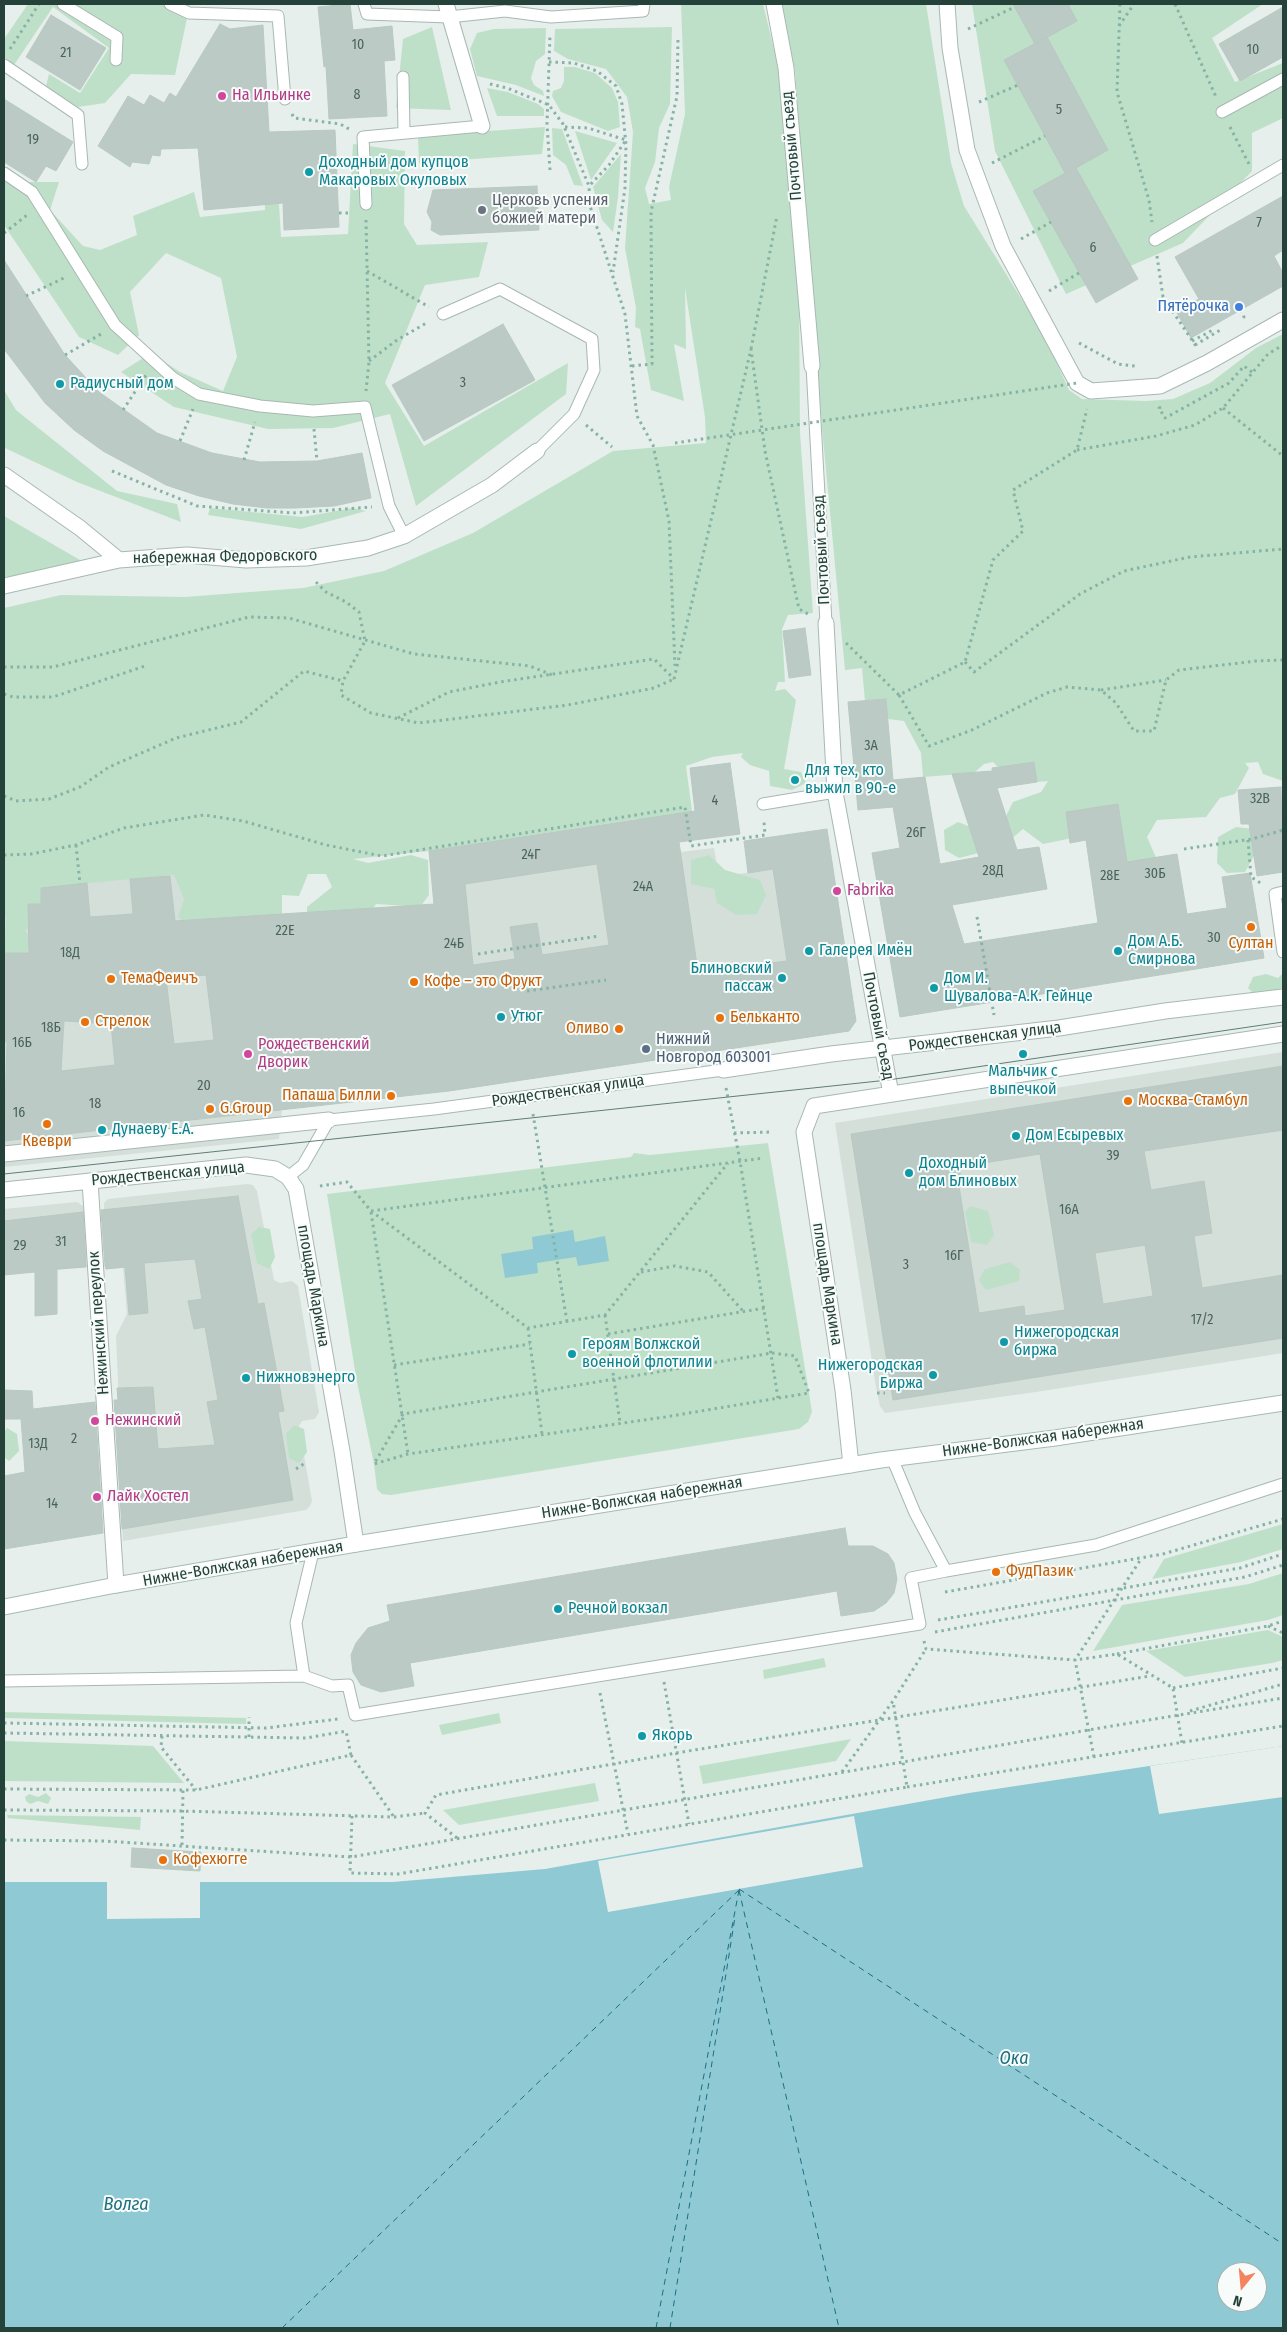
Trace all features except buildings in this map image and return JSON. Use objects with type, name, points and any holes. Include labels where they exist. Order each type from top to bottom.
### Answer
[{"type":"street","name":"Почтовый съезд","points":[[774,4],[786,68],[812,366]]},
{"type":"street","points":[[947,4],[950,48],[968,150],[1003,246],[1076,383],[1091,391],[1160,386],[1208,363],[1283,320]]},
{"type":"street","points":[[448,10],[482,126]]},
{"type":"street","name":"набережная Федоровского","points":[[4,475],[80,528],[119,560],[187,555],[246,560],[306,558],[368,548],[404,536],[492,485],[538,452]]},
{"type":"street","points":[[4,586],[119,560]]},
{"type":"street","name":"Почтовый съезд","points":[[826,623],[835,792],[891,1094]]},
{"type":"street","name":"Рождественская улица","points":[[723,1070],[1059,1028],[1166,1011],[1283,997]]},
{"type":"street","points":[[891,1094],[1283,1034]]},
{"type":"street","name":"площадь Маркина","points":[[851,1465],[843,1390],[804,1132],[814,1106],[891,1094]]},
{"type":"street","name":"Рождественская улица","points":[[4,1154],[329,1120]]},
{"type":"street","name":"Рождественская улица","points":[[4,1190],[246,1165],[275,1169],[288,1177]]},
{"type":"street","name":"площадь Маркина","points":[[288,1177],[296,1189],[342,1451],[356,1544]]},
{"type":"street","name":"Нежинский переулок","points":[[90,1181],[116,1585]]},
{"type":"street","name":"Нижне-Волжская набережная","points":[[4,1607],[116,1585],[356,1544],[892,1458],[1055,1438],[1283,1403]]},
{"type":"lane","points":[[63,4],[117,37],[116,60]]},
{"type":"lane","points":[[170,4],[189,13],[278,16],[285,99]]},
{"type":"lane","points":[[364,4],[368,14],[505,7],[551,17],[643,11],[644,4]]},
{"type":"lane","points":[[4,65],[78,115],[82,164]]},
{"type":"lane","points":[[403,78],[404,133]]},
{"type":"lane","points":[[1222,112],[1283,79]]},
{"type":"lane","points":[[366,204],[363,137],[482,126]]},
{"type":"lane","points":[[1155,240],[1283,165]]},
{"type":"lane","points":[[4,173],[32,192],[116,324],[173,378],[199,394],[260,406],[313,411],[365,407],[389,506],[404,536]]},
{"type":"lane","points":[[443,314],[500,289],[592,339],[594,370],[574,414],[538,452]]},
{"type":"lane","name":"Почтовый съезд","points":[[812,366],[826,623]]},
{"type":"lane","points":[[763,804],[835,792]]},
{"type":"lane","points":[[1283,892],[1274,894],[1283,952]]},
{"type":"lane","name":"Рождественская улица","points":[[329,1120],[723,1070]]},
{"type":"lane","points":[[288,1177],[303,1165],[329,1120]]},
{"type":"lane","points":[[892,1458],[915,1513],[946,1571]]},
{"type":"lane","points":[[4,1682],[304,1676],[332,1686],[348,1685],[356,1715],[920,1624],[911,1578],[1096,1545],[1283,1484]]},
{"type":"lane","points":[[304,1676],[296,1623],[313,1552]]},
{"type":"path","points":[[9,50],[39,4]]},
{"type":"path","points":[[1120,4],[1117,92],[1149,200],[1162,298],[1208,363]]},
{"type":"path","points":[[1119,27],[1134,4]]},
{"type":"path","points":[[1175,4],[1222,112],[1258,180]]},
{"type":"path","points":[[967,30],[1015,7]]},
{"type":"path","points":[[550,170],[547,124],[551,17]]},
{"type":"path","points":[[632,366],[652,364],[651,212],[677,96],[678,38]]},
{"type":"path","points":[[549,62],[574,63],[597,71],[616,86],[622,104],[626,140],[625,188],[612,275]]},
{"type":"path","points":[[468,79],[507,88],[549,105],[564,126],[589,186],[590,206],[625,314],[637,416],[653,445],[670,521],[676,660],[674,679]]},
{"type":"path","points":[[978,103],[1018,85]]},
{"type":"path","points":[[285,99],[294,118],[340,124],[363,137]]},
{"type":"path","points":[[564,126],[588,128],[626,140]]},
{"type":"path","points":[[984,167],[1045,136]]},
{"type":"path","points":[[589,186],[609,165],[626,140]]},
{"type":"path","points":[[365,407],[369,362],[366,204]]},
{"type":"path","points":[[4,233],[41,205]]},
{"type":"path","points":[[577,205],[590,206]]},
{"type":"path","points":[[674,679],[751,349],[778,210]]},
{"type":"path","points":[[1014,243],[1051,222]]},
{"type":"path","points":[[26,296],[81,269]]},
{"type":"path","points":[[367,271],[443,314]]},
{"type":"path","points":[[1044,294],[1079,273]]},
{"type":"path","points":[[1236,322],[1244,317],[1240,310]]},
{"type":"path","points":[[369,362],[397,340],[443,314]]},
{"type":"path","points":[[65,356],[116,324]]},
{"type":"path","points":[[1193,343],[1228,326]]},
{"type":"path","points":[[1193,343],[1213,330]]},
{"type":"path","points":[[1076,342],[1118,364],[1137,367]]},
{"type":"path","points":[[898,695],[966,662],[993,560],[1024,531],[1013,490],[1077,450],[1156,436],[1195,425],[1223,408],[1268,354],[1283,345]]},
{"type":"path","points":[[751,349],[766,451],[799,609],[826,623],[898,695],[929,746],[972,730],[1047,693],[1067,687],[1101,690],[1166,680],[1180,670],[1256,660],[1283,660]]},
{"type":"path","points":[[123,410],[155,362]]},
{"type":"path","points":[[1167,404],[1159,408],[1164,418],[1229,384],[1244,366],[1252,372]]},
{"type":"path","points":[[675,444],[1076,383]]},
{"type":"path","points":[[180,442],[199,394]]},
{"type":"path","points":[[244,460],[260,406]]},
{"type":"path","points":[[1077,450],[1088,406]]},
{"type":"path","points":[[1223,408],[1283,456]]},
{"type":"path","points":[[313,411],[317,460]]},
{"type":"path","points":[[574,414],[612,447]]},
{"type":"path","points":[[112,471],[197,506],[293,513],[389,506]]},
{"type":"path","points":[[966,662],[974,672],[1080,594],[1124,571],[1190,557],[1283,549]]},
{"type":"path","points":[[316,582],[326,592],[346,602],[359,612],[365,641],[343,681],[341,695],[371,713],[419,723],[568,705],[654,688],[674,679]]},
{"type":"path","points":[[4,667],[53,666],[249,617],[288,618],[414,654],[530,666],[552,676]]},
{"type":"path","points":[[397,718],[449,692],[500,682],[552,676],[654,659],[674,679]]},
{"type":"path","points":[[4,694],[13,697],[53,697],[145,666]]},
{"type":"path","points":[[4,796],[16,801],[49,799],[80,787],[109,767],[176,738],[241,722],[304,670],[343,681]]},
{"type":"path","points":[[1101,690],[1116,703],[1134,731],[1154,731],[1166,680]]},
{"type":"path","points":[[4,855],[31,854],[76,845],[124,828],[204,815],[243,821],[326,845],[382,856],[686,807],[691,846],[765,835],[763,804]]},
{"type":"path","points":[[1184,849],[1248,840],[1283,830]]},
{"type":"path","points":[[1248,840],[1251,877],[1254,878]]},
{"type":"path","points":[[76,845],[80,884]]},
{"type":"path","points":[[978,918],[994,1014]]},
{"type":"path","points":[[478,954],[599,936]]},
{"type":"path","points":[[526,991],[606,980]]},
{"type":"path","points":[[723,1070],[740,1161],[778,1398]]},
{"type":"path","points":[[530,1096],[550,1228],[567,1322]]},
{"type":"path","points":[[734,1133],[773,1132]]},
{"type":"path","points":[[370,1211],[764,1158]]},
{"type":"path","points":[[320,1186],[347,1182],[370,1211],[528,1328],[605,1315],[728,1163]]},
{"type":"path","points":[[370,1211],[408,1454]]},
{"type":"path","points":[[640,1272],[674,1266],[708,1272],[743,1312]]},
{"type":"path","points":[[608,1334],[764,1308]]},
{"type":"path","points":[[605,1315],[620,1423]]},
{"type":"path","points":[[528,1328],[538,1391],[542,1434]]},
{"type":"path","points":[[394,1365],[530,1344]]},
{"type":"path","points":[[772,1353],[795,1356],[809,1393],[408,1454],[374,1464],[403,1414],[772,1353]]},
{"type":"path","points":[[877,1393],[885,1394]]},
{"type":"path","points":[[296,1469],[305,1463]]},
{"type":"path","points":[[842,1772],[893,1701],[926,1649],[920,1624],[1244,1567],[1283,1554]]},
{"type":"path","points":[[1094,1757],[1075,1660],[1142,1558]]},
{"type":"path","points":[[926,1649],[1075,1660],[1268,1626],[1283,1621]]},
{"type":"path","points":[[1268,1626],[1283,1633]]},
{"type":"path","points":[[1117,1654],[1150,1676],[1173,1688],[1283,1668]]},
{"type":"path","points":[[425,1813],[436,1795],[676,1753],[1150,1676]]},
{"type":"path","points":[[663,1677],[689,1824]]},
{"type":"path","points":[[1177,1714],[1283,1684]]},
{"type":"path","points":[[599,1688],[628,1834]]},
{"type":"path","points":[[1173,1688],[1182,1743]]},
{"type":"path","points":[[4,1840],[104,1841],[351,1857],[1177,1714],[1283,1698]]},
{"type":"path","points":[[893,1701],[907,1787]]},
{"type":"path","points":[[4,1723],[249,1728],[312,1724],[356,1715]]},
{"type":"path","points":[[249,1737],[250,1716]]},
{"type":"path","points":[[343,1718],[351,1755],[394,1817]]},
{"type":"path","points":[[352,1816],[350,1873],[398,1874],[907,1787],[1283,1726]]},
{"type":"path","points":[[162,1736],[161,1747],[196,1790]]},
{"type":"path","points":[[4,1788],[196,1790],[351,1755]]},
{"type":"path","points":[[182,1845],[181,1811],[183,1790]]},
{"type":"path","points":[[4,1810],[181,1811],[394,1817],[425,1813],[456,1838]]},
{"type":"shaded area","points":[[675,814],[680,852],[714,848],[719,877],[832,860],[856,1021],[849,1031],[449,1091],[429,851]]},
{"type":"shaded area","points":[[230,870],[282,1109],[279,1139],[4,1167],[4,889]]},
{"type":"shaded area","points":[[1283,1052],[1283,1353],[1036,1392],[885,1413],[880,1406],[876,1387],[835,1123]]},
{"type":"shaded area","points":[[247,1184],[253,1185],[257,1191],[274,1280],[280,1283],[292,1281],[298,1286],[319,1412],[315,1419],[302,1421],[299,1426],[312,1501],[306,1510],[123,1541],[117,1451],[121,1451],[116,1336],[127,1314],[123,1268],[106,1269],[104,1203],[108,1199]]},
{"type":"shaded area","points":[[77,1202],[83,1206],[84,1212],[87,1267],[57,1270],[57,1314],[35,1316],[35,1272],[4,1275],[4,1209]]},
{"type":"green space","points":[[28,4],[190,4],[175,75],[131,74],[105,103],[78,107],[46,86],[49,74],[80,93],[109,48],[53,7],[14,65],[4,57],[4,39]]},
{"type":"green space","points":[[681,4],[763,4],[781,78],[799,283],[800,433],[813,613],[788,615],[782,629],[785,682],[778,682],[775,691],[785,689],[796,700],[784,769],[801,772],[806,783],[792,790],[770,786],[769,771],[750,765],[741,757],[743,753],[712,757],[686,766],[695,833],[637,819],[429,851],[353,859],[368,863],[411,855],[428,860],[429,895],[420,907],[376,904],[353,938],[307,936],[307,907],[332,887],[326,874],[308,874],[299,896],[282,895],[282,914],[191,928],[178,917],[184,899],[174,875],[80,884],[40,923],[25,930],[33,944],[22,958],[4,960],[6,918],[4,917],[4,608],[61,595],[185,597],[303,588],[384,571],[473,533],[613,451],[706,443],[705,417],[685,288],[686,349],[674,344],[684,401],[651,390],[640,329],[635,327],[636,308],[625,248],[633,132],[627,97],[606,69],[568,59],[554,51],[555,29],[672,27],[670,104],[659,128],[655,162],[645,188],[649,204],[671,200],[669,187],[685,114]]},
{"type":"green space","points":[[780,4],[926,4],[951,163],[964,206],[1045,337],[1069,390],[1082,399],[1146,401],[1173,399],[1210,383],[1256,348],[1283,334],[1283,781],[1263,774],[1258,762],[1245,763],[1249,768],[1235,794],[1220,798],[1206,817],[1157,820],[1147,837],[1158,862],[1142,879],[1115,853],[1082,836],[1043,844],[1023,829],[1002,847],[959,858],[945,850],[944,830],[958,822],[978,830],[1003,822],[1013,802],[1041,792],[1048,781],[1037,782],[1034,762],[998,767],[993,762],[984,764],[974,773],[923,777],[921,753],[904,721],[888,719],[886,699],[865,701],[862,668],[845,670],[822,428],[795,70]]},
{"type":"green space","points":[[972,4],[1263,4],[1212,38],[1235,82],[1283,63],[1283,118],[1252,133],[1252,171],[1183,243],[1066,294],[995,151]]},
{"type":"green space","points":[[432,27],[451,110],[396,108],[403,39]]},
{"type":"green space","points":[[546,28],[545,54],[536,61],[531,78],[534,85],[543,91],[544,96],[516,85],[477,76],[470,49],[477,33],[494,29]]},
{"type":"green space","points":[[564,67],[575,67],[595,73],[612,88],[618,102],[620,127],[608,131],[561,112],[552,96],[553,91],[561,88],[564,81]]},
{"type":"green space","points":[[487,88],[508,92],[538,104],[544,109],[544,116],[497,116]]},
{"type":"green space","points":[[545,127],[542,154],[419,163],[418,136]]},
{"type":"green space","points":[[552,128],[562,129],[583,186],[574,185],[566,165],[553,155]]},
{"type":"green space","points":[[575,131],[617,143],[591,180]]},
{"type":"green space","points":[[353,144],[405,151],[404,224],[417,245],[488,242],[479,277],[425,285],[385,383],[424,446],[568,363],[566,394],[416,506],[390,414],[333,428],[268,429],[174,407],[121,372],[151,353],[180,372],[223,391],[237,357],[221,278],[166,253],[130,292],[139,335],[118,355],[79,337],[4,225],[4,182],[59,182],[50,210],[83,246],[100,250],[137,235],[133,216],[194,192],[200,217],[265,210],[264,170],[277,171],[281,237],[348,234]]},
{"type":"green space","points":[[621,154],[613,232],[602,220],[593,187]]},
{"type":"green space","points":[[4,390],[16,410],[117,491],[177,504],[181,522],[77,482],[5,448]]},
{"type":"green space","points":[[210,508],[303,517],[353,508],[366,511],[301,529],[208,515]]},
{"type":"green space","points":[[4,516],[80,560],[79,568],[4,577]]},
{"type":"green space","points":[[1236,827],[1254,829],[1260,845],[1245,872],[1227,873],[1217,863],[1218,837]]},
{"type":"green space","points":[[709,855],[725,870],[760,880],[766,895],[757,914],[736,915],[717,903],[714,889],[691,884],[691,860]]},
{"type":"green space","points":[[1283,973],[1283,990],[1280,988],[1275,996],[1259,999],[1248,988],[1253,977],[1266,974],[1278,978]]},
{"type":"green space","points":[[768,1143],[812,1412],[808,1422],[799,1429],[391,1495],[382,1494],[377,1489],[374,1464],[356,1377],[327,1194],[631,1157],[634,1153],[650,1155]]},
{"type":"green space","points":[[971,1206],[988,1211],[994,1235],[987,1245],[971,1242],[965,1212]]},
{"type":"green space","points":[[259,1227],[270,1229],[275,1257],[269,1269],[257,1263],[251,1234]]},
{"type":"green space","points":[[1010,1262],[1020,1270],[1019,1281],[986,1290],[979,1280],[985,1269]]},
{"type":"green space","points":[[294,1425],[304,1429],[307,1452],[299,1463],[289,1458],[286,1434]]},
{"type":"green space","points":[[7,1428],[17,1434],[19,1451],[9,1461],[4,1457],[4,1432]]},
{"type":"green space","points":[[1283,1524],[1283,1549],[1241,1562],[1152,1579],[1164,1559]]},
{"type":"green space","points":[[1283,1573],[1283,1615],[1268,1620],[1093,1651],[1122,1605],[1249,1584]]},
{"type":"green space","points":[[1268,1630],[1283,1637],[1283,1660],[1185,1677],[1146,1651]]},
{"type":"green space","points":[[824,1658],[826,1667],[764,1679],[763,1670]]},
{"type":"green space","points":[[4,1712],[246,1718],[246,1724],[4,1718]]},
{"type":"green space","points":[[499,1713],[501,1723],[442,1735],[439,1725]]},
{"type":"green space","points":[[851,1739],[836,1761],[703,1784],[699,1766]]},
{"type":"green space","points":[[4,1741],[153,1746],[184,1783],[4,1781]]},
{"type":"green space","points":[[595,1783],[599,1801],[459,1825],[443,1810]]},
{"type":"green space","points":[[46,1793],[51,1798],[48,1804],[38,1801],[30,1804],[26,1801],[25,1797],[29,1794],[38,1797]]},
{"type":"green space","points":[[7,1815],[141,1817],[140,1830],[8,1818]]},
{"type":"water","points":[[573,1230],[575,1242],[605,1236],[609,1261],[578,1266],[576,1257],[537,1263],[538,1273],[505,1278],[501,1254],[533,1249],[532,1237]]},
{"type":"water","name":"Ока","points":[[1283,1746],[1283,2328],[4,2328],[4,1882],[393,1882],[545,1869],[969,1793]]},
{"type":"pier","points":[[1283,1746],[1283,1797],[1159,1814],[1150,1766]]},
{"type":"pier","points":[[854,1816],[863,1867],[608,1912],[598,1861]]},
{"type":"pier","points":[[200,1881],[200,1918],[107,1919],[107,1882]]},
{"type":"ferry route","points":[[739,1889],[1283,2244]]},
{"type":"ferry route","points":[[739,1890],[839,2328]]},
{"type":"ferry route","points":[[282,2328],[739,1890]]},
{"type":"ferry route","points":[[656,2328],[739,1890]]},
{"type":"ferry route","points":[[670,2328],[735,1917]]},
{"type":"tram line","points":[[4,1174],[888,1080],[1283,1022]]},
{"type":"place","name":"На Ильинке","points":[[222,96]]},
{"type":"place","name":"Доходный дом купцов Макаровых Окуловых","points":[[309,172]]},
{"type":"place","name":"Церковь успения божией матери","points":[[482,210]]},
{"type":"place","name":"Пятёрочка","points":[[1239,307]]},
{"type":"place","name":"Радиусный дом","points":[[60,384]]},
{"type":"place","name":"Для тех, кто выжил в 90-е","points":[[795,780]]},
{"type":"place","name":"Fabrika","points":[[837,891]]},
{"type":"place","name":"Султан","points":[[1251,927]]},
{"type":"place","name":"Галерея Имён","points":[[809,951]]},
{"type":"place","name":"Дом А.Б. Смирнова","points":[[1118,951]]},
{"type":"place","name":"Блиновский пассаж","points":[[782,978]]},
{"type":"place","name":"ТемаФеичъ","points":[[111,979]]},
{"type":"place","name":"Кофе – это Фрукт","points":[[414,982]]},
{"type":"place","name":"Дом И. Шувалова-А.К. Гейнце","points":[[934,988]]},
{"type":"place","name":"Утюг","points":[[501,1017]]},
{"type":"place","name":"Бельканто","points":[[720,1018]]},
{"type":"place","name":"Стрелок","points":[[85,1022]]},
{"type":"place","name":"Оливо","points":[[619,1029]]},
{"type":"place","name":"Нижний Новгород 603001","points":[[646,1049]]},
{"type":"place","name":"Рождественский Дворик","points":[[248,1054]]},
{"type":"place","name":"Мальчик с выпечкой","points":[[1023,1054]]},
{"type":"place","name":"Папаша Билли","points":[[391,1096]]},
{"type":"place","name":"Москва-Стамбул","points":[[1128,1101]]},
{"type":"place","name":"G.Group","points":[[210,1109]]},
{"type":"place","name":"Квеври","points":[[47,1124]]},
{"type":"place","name":"Дунаеву Е.А.","points":[[102,1130]]},
{"type":"place","name":"Дом Есыревых","points":[[1016,1136]]},
{"type":"place","name":"Доходный дом Блиновых","points":[[909,1173]]},
{"type":"place","name":"Нижегородская биржа","points":[[1004,1342]]},
{"type":"place","name":"Героям Волжской военной флотилии","points":[[572,1354]]},
{"type":"place","name":"Нижегородская Биржа","points":[[933,1375]]},
{"type":"place","name":"Нижновэнерго","points":[[246,1378]]},
{"type":"place","name":"Нежинский","points":[[95,1421]]},
{"type":"place","name":"Лайк Хостел","points":[[97,1497]]},
{"type":"place","name":"ФудПазик","points":[[996,1572]]},
{"type":"place","name":"Речной вокзал","points":[[558,1609]]},
{"type":"place","name":"Якорь","points":[[642,1736]]},
{"type":"place","name":"Кофехюгге","points":[[163,1860]]},
{"type":"water label","name":"Волга","points":[[126,2205]]}]
